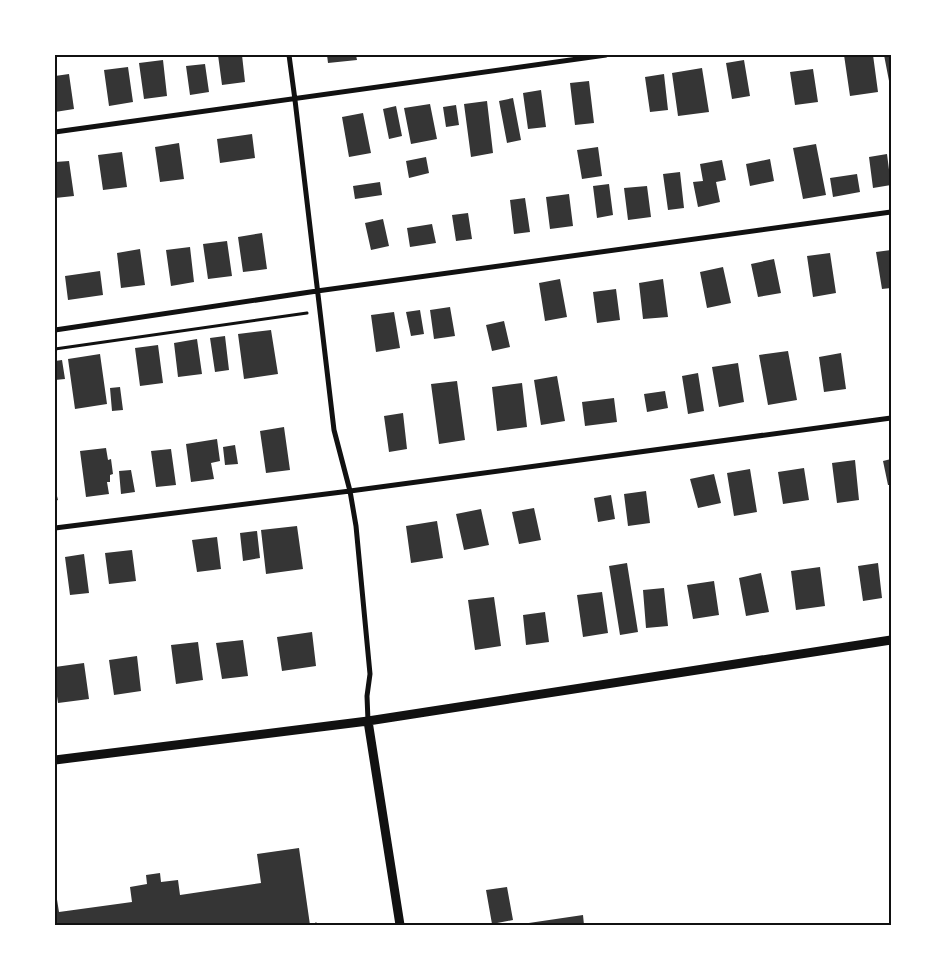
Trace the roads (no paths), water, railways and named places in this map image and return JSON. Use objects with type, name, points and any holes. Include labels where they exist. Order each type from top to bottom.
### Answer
[{"type":"street","points":[[289,55],[334,430],[350,491],[356,526],[370,674],[367,696],[368,720],[400,925]]},
{"type":"street","points":[[55,132],[295,100],[606,55]]},
{"type":"street","points":[[55,330],[317,291],[891,212]]},
{"type":"street","points":[[55,528],[350,491],[891,418]]},
{"type":"street","points":[[55,760],[368,720],[891,640]]}]
